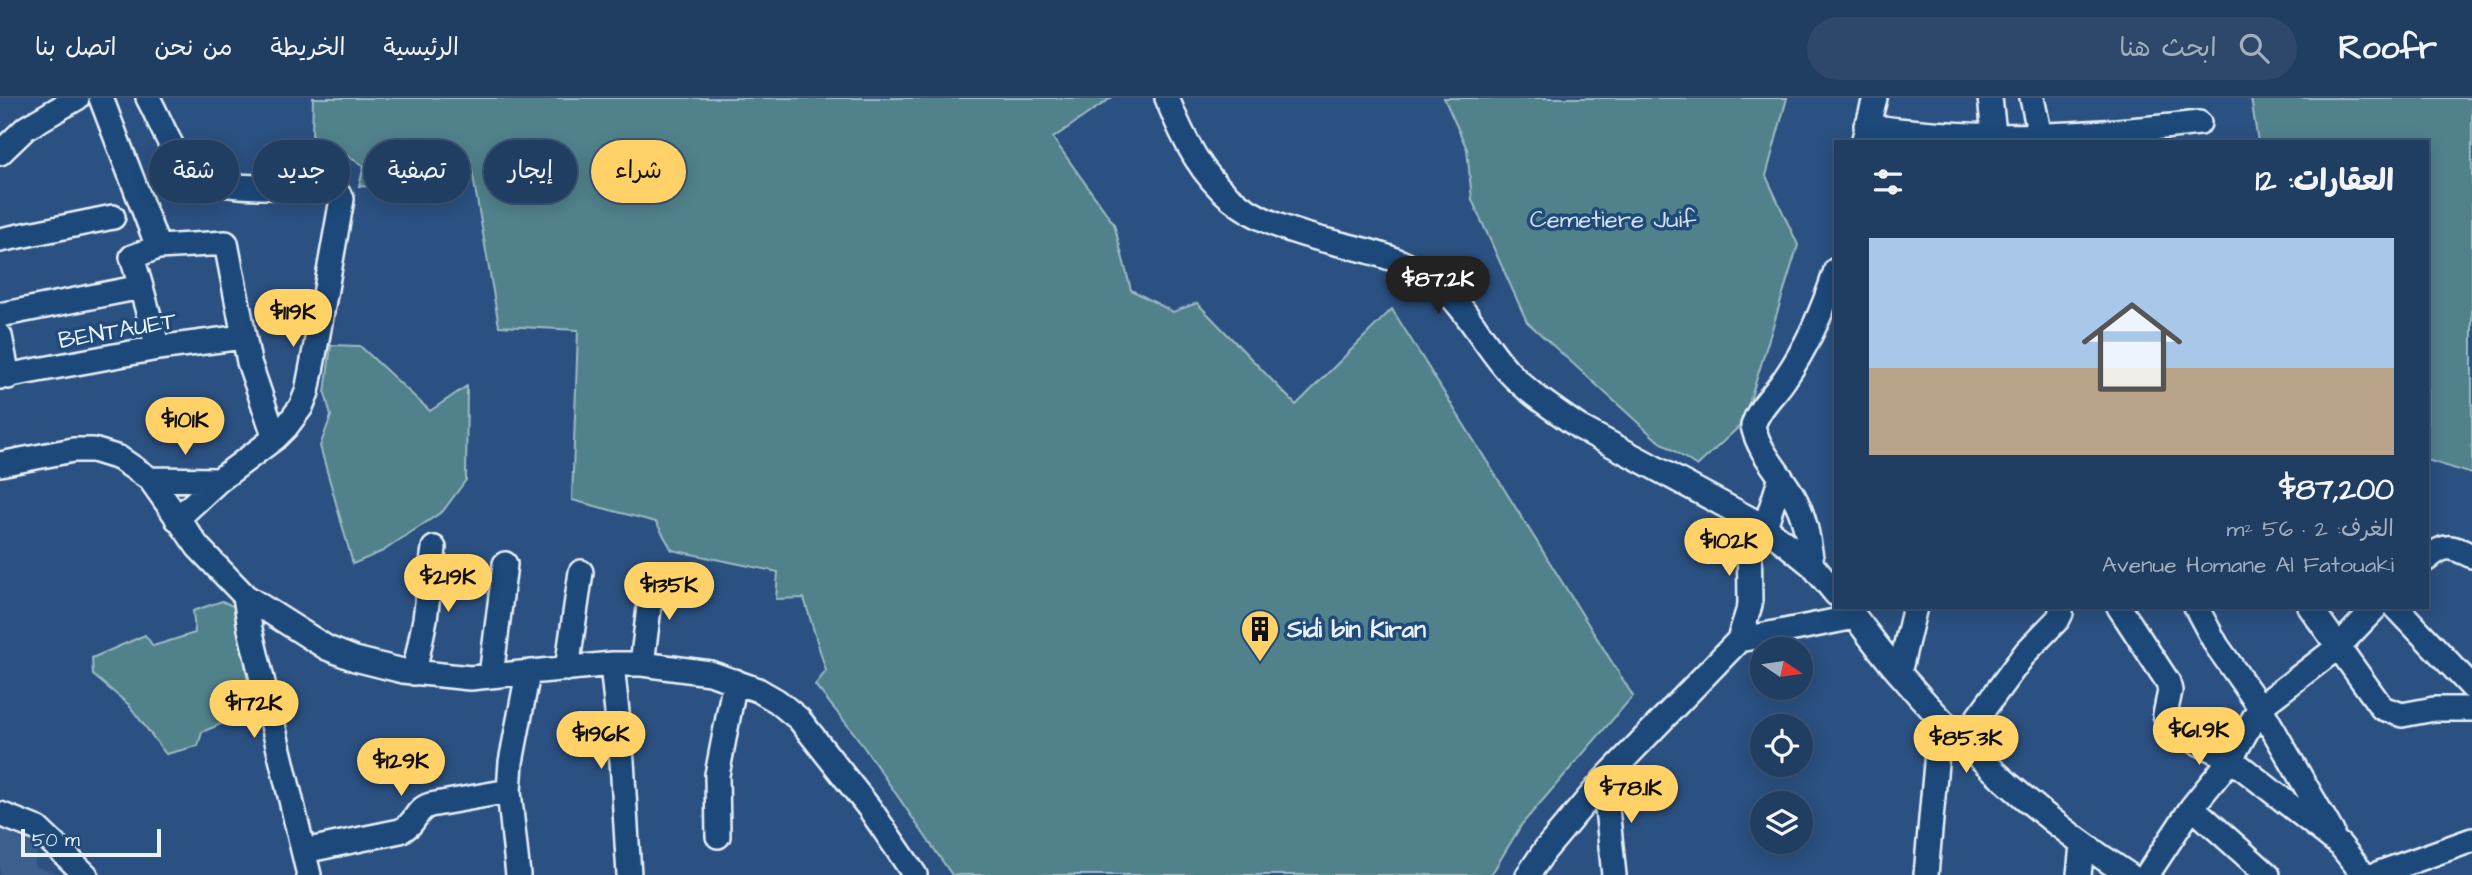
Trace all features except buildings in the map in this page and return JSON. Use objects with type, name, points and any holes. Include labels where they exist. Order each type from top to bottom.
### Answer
[{"type":"street","points":[[0,153],[26,128],[77,98]]},
{"type":"street","points":[[101,98],[158,247]]},
{"type":"street","points":[[148,98],[183,164],[194,174],[231,185],[327,187],[337,191],[342,199],[307,392],[296,415],[275,438],[219,480],[177,519]]},
{"type":"street","points":[[1167,98],[1181,136],[1203,171],[1241,208],[1268,223],[1369,251],[1418,270],[1449,294],[1509,372],[1553,409],[1579,427],[1757,523],[1812,565],[1834,592]]},
{"type":"street","points":[[1875,98],[1865,134],[1912,133],[1995,138],[2107,134],[2199,123]]},
{"type":"street","points":[[1990,98],[1995,138]]},
{"type":"street","points":[[2032,98],[2040,136]]},
{"type":"street","points":[[0,240],[113,217]]},
{"type":"street","points":[[158,348],[132,257],[158,247],[226,243],[243,337],[275,438]]},
{"type":"street","points":[[1812,565],[1804,521],[1796,500],[1764,455],[1756,440],[1754,423],[1796,361],[1824,305],[1834,276]]},
{"type":"street","points":[[0,315],[141,287]]},
{"type":"street","points":[[0,336],[4,377]]},
{"type":"street","name":"BENTAUET","points":[[4,377],[158,348],[243,337]]},
{"type":"street","points":[[0,464],[73,450],[93,450],[119,458],[150,480],[198,547],[245,596],[339,653],[414,673],[455,677],[642,664],[686,669],[735,681],[777,701],[799,719],[870,809],[915,875]]},
{"type":"street","points":[[1528,875],[1545,850],[1604,780],[1739,640],[1751,604],[1757,523],[1781,477]]},
{"type":"street","points":[[150,480],[219,480]]},
{"type":"street","points":[[2429,558],[2444,547],[2472,556]]},
{"type":"street","points":[[414,673],[425,620],[434,548]]},
{"type":"street","points":[[491,676],[505,564]]},
{"type":"street","points":[[567,669],[581,572]]},
{"type":"street","points":[[642,664],[653,575]]},
{"type":"street","points":[[245,596],[250,629],[309,875]]},
{"type":"street","points":[[1899,673],[1915,609]]},
{"type":"street","points":[[1961,740],[2026,652],[2058,619],[2060,609]]},
{"type":"street","points":[[2120,609],[2168,682],[2170,691],[2165,715],[2173,730],[2231,759],[2340,845]]},
{"type":"street","points":[[2197,609],[2217,646],[2260,707],[2340,845],[2364,875]]},
{"type":"street","points":[[2311,609],[2382,708],[2402,715],[2434,709],[2472,709]]},
{"type":"street","points":[[2147,875],[2192,807],[2231,759],[2260,707],[2338,647],[2374,609]]},
{"type":"street","points":[[2398,609],[2472,687]]},
{"type":"street","points":[[1739,640],[1851,612],[1899,673],[1940,719],[2012,789],[2082,845],[2129,875]]},
{"type":"street","points":[[612,664],[622,761],[629,875]]},
{"type":"street","points":[[518,875],[509,791],[511,762],[528,673]]},
{"type":"street","points":[[718,836],[717,775],[735,681]]},
{"type":"street","points":[[1926,875],[1940,719]]},
{"type":"street","points":[[1604,780],[1614,875]]},
{"type":"street","points":[[304,851],[400,831],[409,827],[419,810],[430,805],[509,791]]},
{"type":"street","points":[[2192,807],[2268,875]]},
{"type":"street","points":[[0,814],[38,829],[86,875]]},
{"type":"street","points":[[2374,875],[2472,840]]},
{"type":"street","points":[[2079,875],[2082,845]]},
{"type":"shaded area","points":[[0,826],[40,839],[34,866],[56,873],[55,875],[0,875]]},
{"type":"green space","points":[[313,98],[1111,98],[1053,138],[1114,224],[1131,290],[1173,312],[1197,303],[1296,405],[1392,309],[1633,696],[1522,824],[1491,875],[952,875],[854,733],[815,685],[826,671],[804,598],[776,599],[778,572],[672,550],[656,522],[572,500],[578,330],[499,326],[470,159],[470,140],[364,140],[364,166],[350,158],[350,140],[320,140],[312,135]]},
{"type":"green space","name":"Cemetiere Juif","points":[[1444,98],[1787,98],[1766,176],[1798,245],[1743,423],[1697,466],[1656,439],[1527,322],[1472,200],[1467,149]]},
{"type":"green space","points":[[2251,98],[2472,98],[2472,474],[2429,461],[2429,140],[2258,140]]},
{"type":"green space","points":[[364,166],[364,186],[359,186]]},
{"type":"green space","points":[[331,345],[360,346],[430,411],[467,386],[466,480],[443,511],[383,551],[353,564],[320,446],[331,416],[325,393]]},
{"type":"green space","points":[[222,601],[237,608],[252,711],[202,732],[198,746],[166,754],[128,704],[93,675],[92,658],[145,635],[153,646],[195,633],[193,611]]},
{"type":"place","name":"Sidi bin Kiran","points":[[1260,663]]}]
